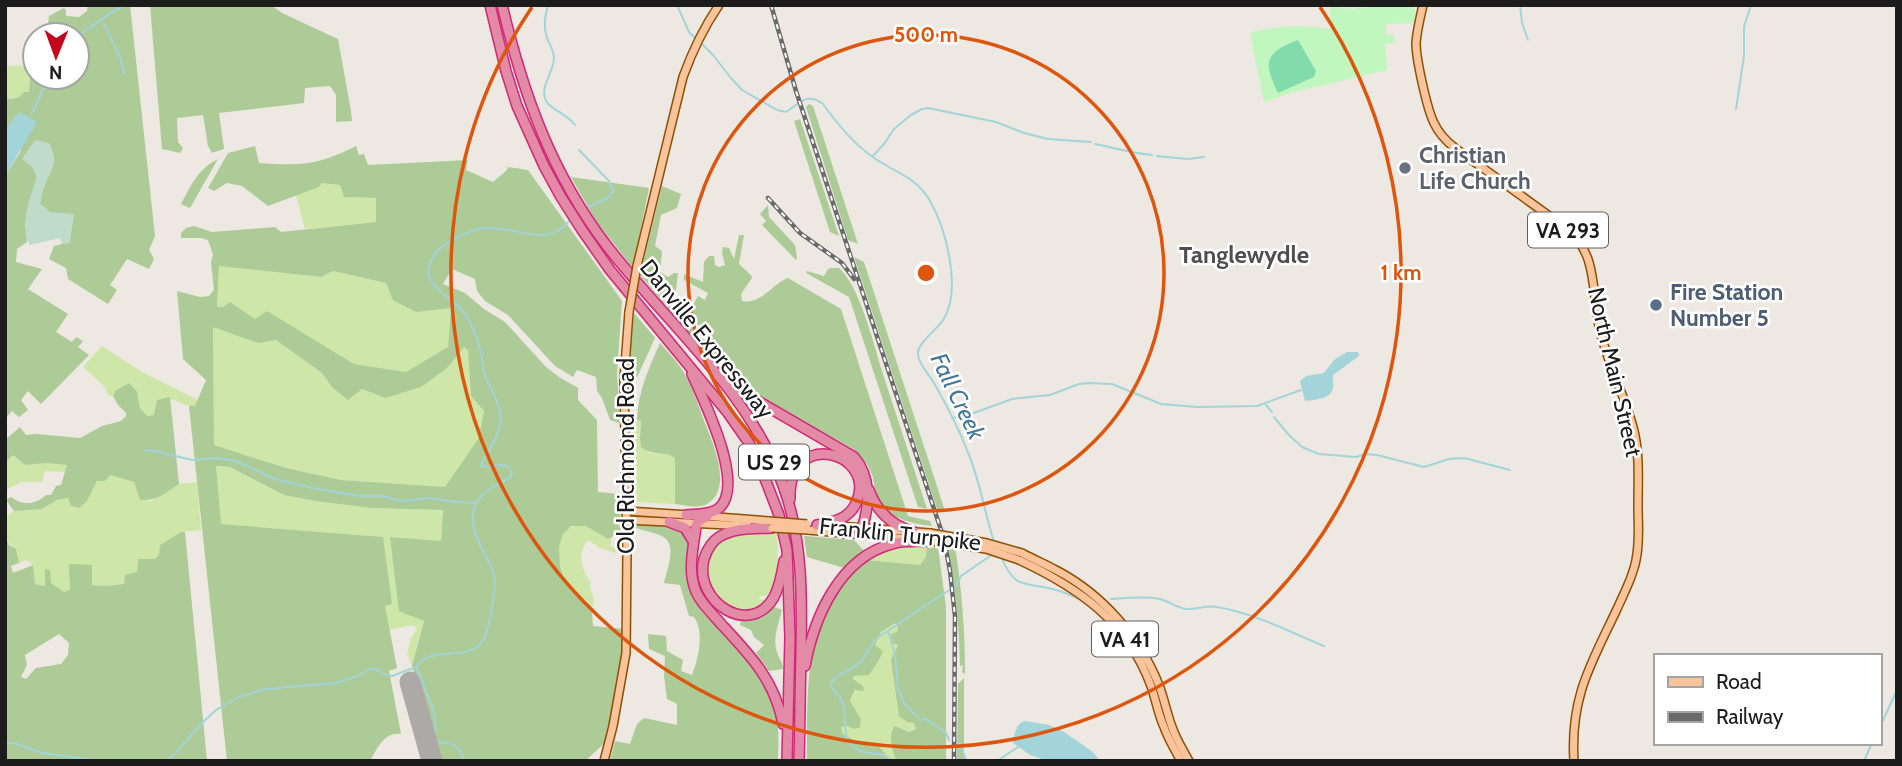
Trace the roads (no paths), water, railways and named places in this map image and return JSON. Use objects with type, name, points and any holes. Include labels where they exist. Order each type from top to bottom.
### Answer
[{"type":"highway","name":"Danville Expressway","points":[[489,5],[517,106],[544,166],[569,209],[610,270],[728,413],[755,454],[783,527],[787,550],[787,759]]},
{"type":"highway","name":"Danville Expressway","points":[[502,5],[520,75],[556,165],[591,223],[620,262],[735,397],[759,433],[779,475],[791,515],[801,577],[799,761]]},
{"type":"highway","points":[[699,355],[744,393],[853,457],[862,468],[867,486],[883,514],[895,525],[914,533]]},
{"type":"highway","points":[[685,360],[722,446],[728,488],[725,500],[716,511],[686,515]]},
{"type":"highway","points":[[791,515],[791,482],[794,473],[811,457],[819,454],[832,455],[851,465],[857,474],[857,502],[851,511],[837,521],[817,524]]},
{"type":"highway","points":[[844,533],[862,528],[867,486]]},
{"type":"highway","points":[[706,517],[696,523],[692,577],[696,592],[706,607],[752,656],[771,685],[782,719],[787,759]]},
{"type":"highway","points":[[669,522],[685,528],[694,544]]},
{"type":"highway","points":[[771,524],[734,531],[710,545],[704,560],[703,578],[710,596],[720,607],[734,614],[750,614],[773,599],[782,571],[783,527]]},
{"type":"highway","points":[[800,702],[813,632],[826,602],[842,578],[863,558],[883,547],[930,537]]},
{"type":"main road","name":"Old Richmond Road","points":[[604,761],[626,653],[624,379],[629,312],[637,266],[676,100],[689,60],[719,5]]},
{"type":"main road","name":"North Main Street","points":[[1423,5],[1416,50],[1435,125],[1447,142],[1572,233],[1583,246],[1591,267],[1603,340],[1634,429],[1638,463],[1639,538],[1636,561],[1582,686],[1574,722],[1574,761]]},
{"type":"main road","name":"Franklin Turnpike","points":[[627,515],[686,515],[844,533],[987,542],[1055,576],[1094,604],[1118,628],[1141,664],[1164,728],[1181,761]]},
{"type":"main road","name":"Franklin Turnpike","points":[[627,515],[669,522],[771,524]]},
{"type":"main road","name":"Franklin Turnpike","points":[[807,527],[817,524],[914,533],[930,537]]},
{"type":"main road","name":"Franklin Turnpike","points":[[1020,557],[1058,570],[1112,612],[1147,660],[1159,686],[1171,725],[1189,761]]},
{"type":"water","points":[[20,112],[37,122],[5,176],[6,129]]},
{"type":"water","points":[[1347,352],[1358,352],[1359,356],[1333,375],[1332,392],[1322,398],[1305,401],[1300,381],[1306,376],[1324,373],[1334,360]]},
{"type":"water","points":[[1025,721],[1049,725],[1064,732],[1093,752],[1100,761],[1049,761],[1030,755],[1012,742],[1018,726]]},
{"type":"waterway","points":[[91,26],[122,5]]},
{"type":"waterway","points":[[548,5],[545,29],[554,58],[544,96],[548,104],[575,125]]},
{"type":"waterway","name":"Fall Creek","points":[[677,5],[689,32],[695,38]]},
{"type":"waterway","points":[[1520,5],[1528,40]]},
{"type":"waterway","points":[[1736,109],[1744,56],[1744,27],[1751,5]]},
{"type":"waterway","points":[[104,24],[120,57],[124,74]]},
{"type":"waterway","name":"Fall Creek","points":[[702,44],[742,90],[777,110],[786,112],[808,99],[823,104],[863,150],[916,184],[929,199],[946,241],[952,290],[945,317],[924,341],[918,355],[967,450],[994,542]]},
{"type":"waterway","points":[[31,114],[42,91]]},
{"type":"waterway","points":[[873,156],[894,129],[911,115],[928,108],[996,122],[1048,139],[1091,142]]},
{"type":"waterway","points":[[1095,144],[1152,155]]},
{"type":"waterway","points":[[579,150],[609,181],[613,190],[610,197],[586,208]]},
{"type":"waterway","points":[[1157,156],[1188,159],[1204,157]]},
{"type":"waterway","points":[[417,666],[431,656],[470,651],[484,639],[495,580],[474,528],[474,509],[483,494],[510,478],[512,474],[506,466],[481,466],[499,430],[500,412],[485,375],[480,347],[473,329],[460,308],[430,279],[429,266],[442,247],[474,230],[497,228],[531,234],[551,234],[570,220]]},
{"type":"waterway","points":[[952,418],[1012,399],[1050,395],[1088,383],[1112,384],[1161,404],[1197,407],[1257,406],[1301,390]]},
{"type":"waterway","points":[[1266,405],[1272,412]]},
{"type":"waterway","points":[[1274,417],[1302,447],[1319,454],[1356,457],[1377,455],[1424,467],[1449,459],[1464,458],[1510,470]]},
{"type":"waterway","points":[[145,450],[192,460],[217,458],[236,461],[275,479],[359,496],[382,496],[402,501],[430,498],[474,503]]},
{"type":"waterway","name":"Fall Creek","points":[[893,761],[884,755],[856,749],[851,744],[846,733],[844,707],[831,683],[840,674],[858,664],[879,637],[955,587],[961,576],[993,554]]},
{"type":"waterway","points":[[1001,556],[1011,575],[1017,580],[1082,600]]},
{"type":"waterway","points":[[1111,599],[1154,598],[1185,609],[1213,607],[1231,610],[1324,646]]},
{"type":"waterway","points":[[888,631],[895,654],[898,689],[904,703],[919,718]]},
{"type":"waterway","points":[[166,761],[216,710],[239,697],[266,689],[336,683],[368,670],[375,669],[392,676],[416,667]]},
{"type":"waterway","points":[[417,667],[433,710],[434,741],[456,747],[464,761]]},
{"type":"waterway","points":[[1881,725],[1897,690]]},
{"type":"waterway","points":[[921,720],[926,719],[946,733],[949,740]]},
{"type":"waterway","points":[[956,740],[961,745],[966,761]]},
{"type":"waterway","points":[[5,743],[14,743],[42,753],[100,761]]},
{"type":"waterway","points":[[1864,761],[1871,745]]},
{"type":"waterway","points":[[997,761],[1018,747]]},
{"type":"railway","points":[[771,5],[796,91],[944,539],[955,616],[954,761]]},
{"type":"railway","points":[[768,198],[800,233],[842,263],[854,279]]},
{"type":"place","name":"Christian Life Church","points":[[1405,168]]},
{"type":"place","name":"Fire Station Number 5","points":[[1656,305]]},
{"type":"district","name":"Tanglewydle","points":[[1244,254]]}]
